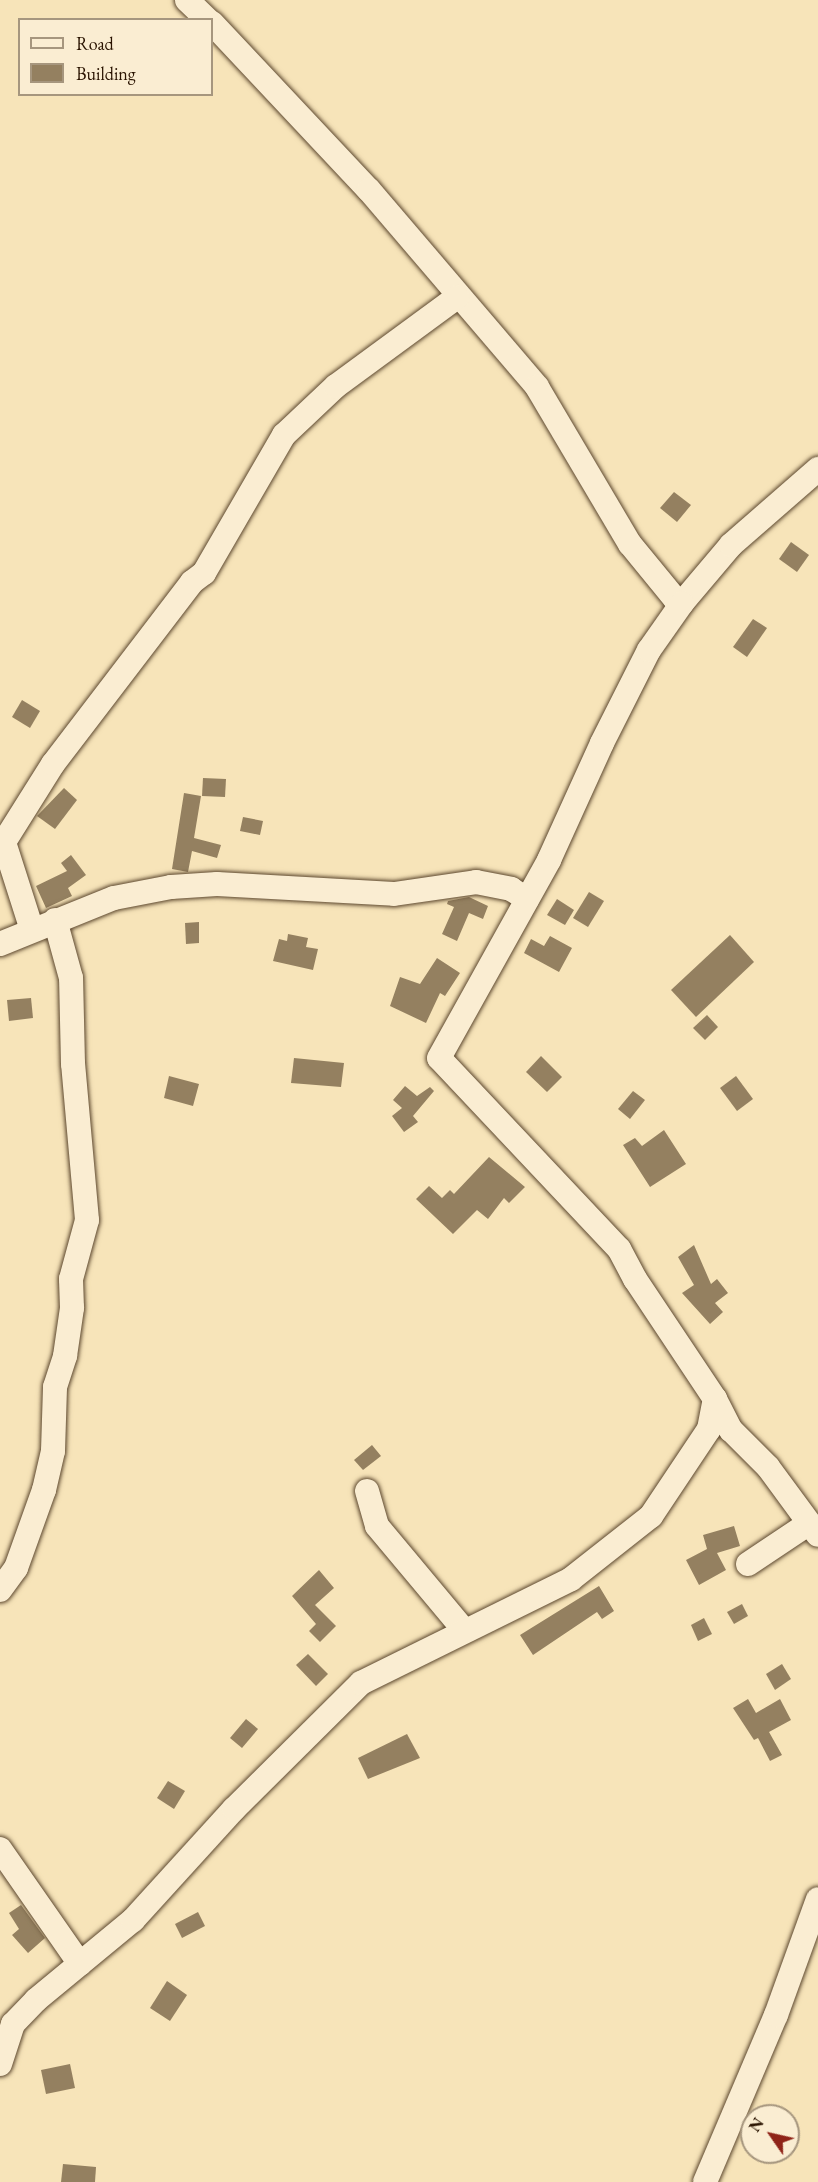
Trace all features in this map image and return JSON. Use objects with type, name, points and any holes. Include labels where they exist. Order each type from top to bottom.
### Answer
[{"type":"street","points":[[187,0],[206,18]]},
{"type":"street","points":[[213,24],[369,190],[457,297],[537,387],[630,544],[663,587],[682,603]]},
{"type":"street","points":[[32,930],[4,842],[52,765],[192,582],[204,573],[284,435],[336,386],[457,297]]},
{"type":"street","points":[[748,1564],[813,1529],[768,1467],[731,1430],[715,1399],[635,1279],[620,1248],[439,1058],[549,860],[602,742],[649,650],[682,603],[731,545],[818,469]]},
{"type":"street","points":[[0,944],[114,898],[171,887],[217,884],[394,894],[476,882],[511,889],[527,899]]},
{"type":"street","points":[[0,1590],[16,1568],[44,1490],[53,1451],[55,1387],[65,1356],[72,1308],[71,1279],[87,1220],[73,1064],[71,978],[55,920]]},
{"type":"street","points":[[0,2064],[13,2024],[80,1964],[134,1920],[234,1809],[361,1683],[464,1630],[572,1579],[651,1516],[709,1428],[715,1399]]},
{"type":"street","points":[[367,1491],[377,1526],[464,1630]]},
{"type":"street","points":[[0,1850],[80,1964]]},
{"type":"street","points":[[705,2182],[818,1903]]},
{"type":"building","points":[[674,492],[691,505],[677,522],[660,508]]},
{"type":"building","points":[[791,542],[809,555],[797,572],[779,559]]},
{"type":"building","points":[[753,619],[767,628],[747,657],[733,647]]},
{"type":"building","points":[[22,700],[40,711],[30,728],[12,717]]},
{"type":"building","points":[[203,778],[226,779],[225,797],[202,796]]},
{"type":"building","points":[[64,788],[77,800],[55,829],[37,816]]},
{"type":"building","points":[[184,793],[201,796],[194,838],[221,845],[217,858],[192,851],[188,872],[172,869]]},
{"type":"building","points":[[243,817],[263,821],[260,835],[240,831]]},
{"type":"building","points":[[71,855],[86,875],[68,888],[72,896],[46,908],[36,886],[67,871],[61,863]]},
{"type":"building","points":[[589,892],[604,901],[588,927],[573,918]]},
{"type":"building","points":[[469,897],[488,906],[483,919],[469,913],[457,941],[442,934],[454,907],[447,904],[448,901]]},
{"type":"building","points":[[557,899],[574,910],[565,925],[547,915]]},
{"type":"building","points":[[199,922],[199,943],[186,944],[185,923]]},
{"type":"building","points":[[288,934],[308,938],[306,947],[318,949],[313,970],[273,961],[279,939],[287,941]]},
{"type":"building","points":[[730,935],[754,962],[696,1017],[671,990]]},
{"type":"building","points":[[550,936],[572,948],[559,972],[524,953],[531,939],[544,946]]},
{"type":"building","points":[[437,958],[460,973],[445,996],[440,993],[426,1023],[390,1006],[400,977],[420,984]]},
{"type":"building","points":[[31,998],[33,1018],[9,1021],[7,1000]]},
{"type":"building","points":[[707,1015],[718,1027],[705,1040],[693,1028]]},
{"type":"building","points":[[541,1056],[562,1077],[547,1092],[526,1072]]},
{"type":"building","points":[[294,1058],[344,1063],[341,1087],[291,1083]]},
{"type":"building","points":[[169,1076],[199,1084],[193,1106],[164,1098]]},
{"type":"building","points":[[736,1076],[753,1099],[737,1111],[720,1088]]},
{"type":"building","points":[[405,1086],[417,1096],[430,1087],[434,1091],[413,1116],[418,1122],[404,1132],[392,1116],[402,1108],[393,1100]]},
{"type":"building","points":[[633,1091],[645,1100],[630,1119],[618,1109]]},
{"type":"building","points":[[664,1130],[686,1164],[650,1187],[623,1145],[635,1138],[642,1146]]},
{"type":"building","points":[[489,1157],[525,1187],[509,1203],[504,1198],[488,1219],[477,1210],[453,1234],[416,1199],[429,1186],[442,1198],[450,1190],[454,1194]]},
{"type":"building","points":[[694,1245],[711,1284],[717,1279],[728,1293],[715,1303],[723,1312],[710,1324],[682,1293],[694,1285],[678,1257]]},
{"type":"building","points":[[372,1445],[381,1456],[363,1470],[354,1460]]},
{"type":"building","points":[[734,1526],[740,1546],[717,1553],[726,1570],[699,1585],[686,1560],[707,1549],[703,1535]]},
{"type":"building","points":[[319,1570],[334,1588],[315,1605],[336,1626],[320,1642],[309,1631],[316,1624],[292,1596]]},
{"type":"building","points":[[599,1586],[614,1611],[602,1619],[597,1612],[533,1655],[520,1635]]},
{"type":"building","points":[[742,1604],[748,1616],[734,1624],[727,1612]]},
{"type":"building","points":[[704,1618],[712,1634],[698,1641],[691,1625]]},
{"type":"building","points":[[308,1654],[328,1674],[316,1686],[296,1665]]},
{"type":"building","points":[[782,1664],[791,1679],[775,1690],[766,1674]]},
{"type":"building","points":[[748,1699],[756,1713],[780,1699],[791,1720],[769,1732],[782,1755],[770,1761],[758,1738],[754,1740],[733,1708]]},
{"type":"building","points":[[246,1719],[258,1729],[242,1748],[230,1738]]},
{"type":"building","points":[[407,1734],[420,1758],[368,1779],[358,1758]]},
{"type":"building","points":[[168,1781],[185,1791],[174,1809],[157,1798]]},
{"type":"building","points":[[21,1905],[45,1938],[28,1953],[12,1935],[19,1929],[9,1913]]},
{"type":"building","points":[[198,1912],[205,1926],[182,1938],[175,1924]]},
{"type":"building","points":[[167,1981],[187,1995],[170,2021],[150,2008]]},
{"type":"building","points":[[70,2064],[75,2088],[46,2094],[41,2070]]},
{"type":"building","points":[[63,2164],[96,2167],[95,2182],[61,2182]]}]
